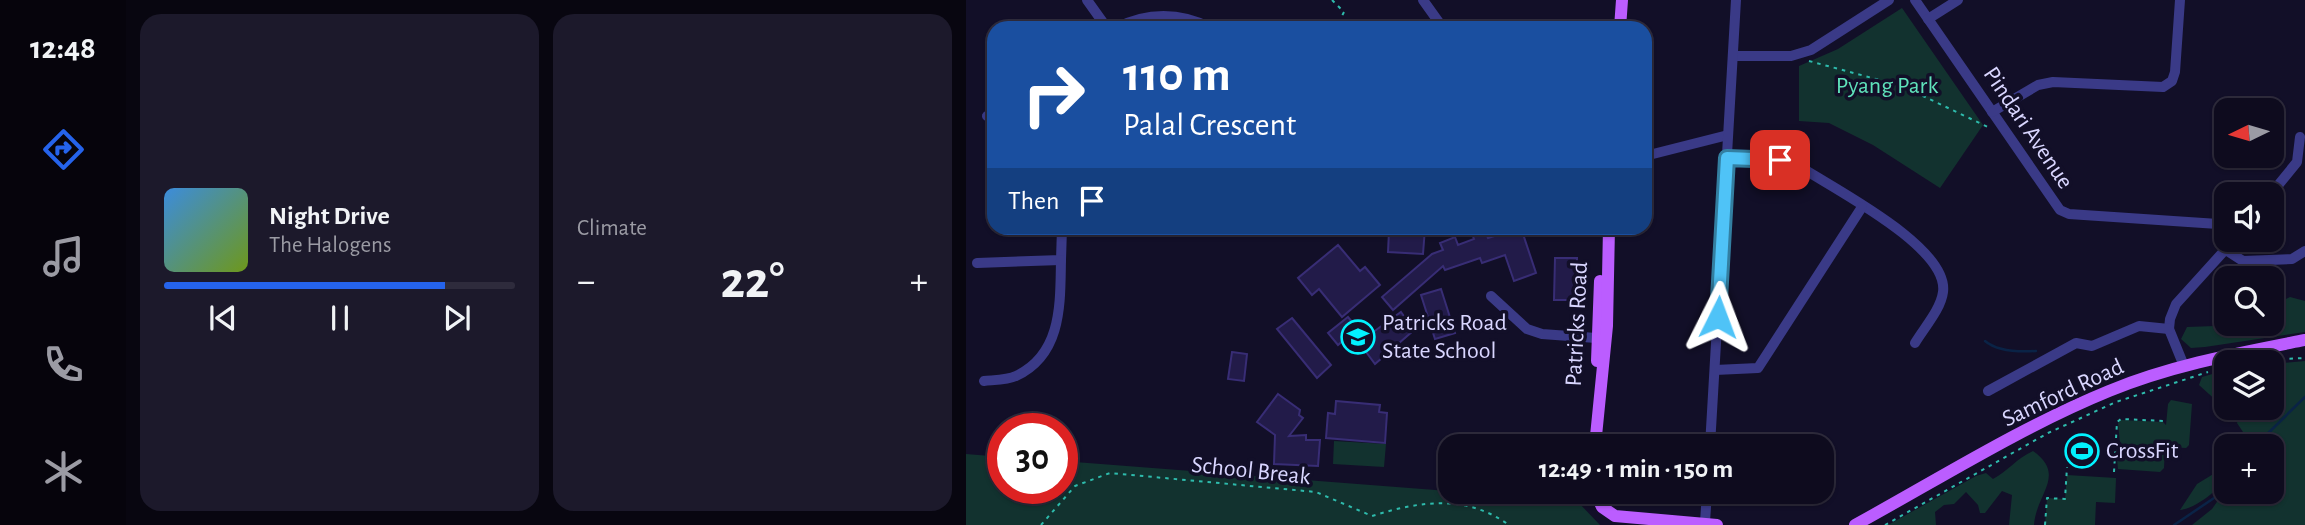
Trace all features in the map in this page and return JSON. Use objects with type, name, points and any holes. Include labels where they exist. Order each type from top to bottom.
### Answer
[{"type":"main road","points":[[1620,21],[1622,0]]},
{"type":"main road","name":"Patricks Road","points":[[1597,424],[1594,407],[1596,338],[1605,235]]},
{"type":"main road","name":"Patricks Road","points":[[1596,434],[1607,326],[1608,235]]},
{"type":"main road","name":"Samford Road","points":[[1855,525],[2053,417],[2109,390],[2183,366],[2305,340]]},
{"type":"main road","points":[[1601,504],[1615,516],[1648,522],[1711,524]]},
{"type":"street","points":[[1087,0],[1102,21]]},
{"type":"street","points":[[1423,0],[1438,21]]},
{"type":"street","points":[[1711,434],[1736,0]]},
{"type":"street","points":[[1733,56],[1791,56],[1830,41],[1889,0]]},
{"type":"street","name":"Pindari Avenue","points":[[1915,0],[2060,210],[2068,214],[2214,224]]},
{"type":"street","points":[[1928,19],[1958,0]]},
{"type":"street","points":[[1992,112],[2038,85],[2053,82],[2163,87],[2172,81],[2175,72],[2180,0]]},
{"type":"street","points":[[1132,21],[1172,15],[1195,21]]},
{"type":"street","points":[[1652,154],[1728,135]]},
{"type":"street","points":[[2281,182],[2297,162],[2300,137]]},
{"type":"street","points":[[1727,158],[1780,160],[1799,166],[1915,240],[1931,257],[1943,279],[1942,300],[1915,342]]},
{"type":"street","points":[[1715,370],[1758,368],[1780,340],[1862,207]]},
{"type":"street","points":[[984,381],[1016,377],[1042,355],[1057,328],[1062,235]]},
{"type":"street","points":[[2229,252],[2243,261],[2292,259],[2305,251]]},
{"type":"street","points":[[2183,366],[2169,330],[2176,304],[2224,252]]},
{"type":"street","points":[[977,263],[1061,260]]},
{"type":"street","points":[[1491,296],[1527,329],[1542,334],[1596,338]]},
{"type":"street","points":[[1988,391],[2076,343],[2091,346],[2139,326],[2169,330]]},
{"type":"street","points":[[1708,504],[1711,524]]},
{"type":"path","points":[[1332,0],[1343,12],[1339,21]]},
{"type":"path","points":[[1791,56],[1902,86],[1982,122],[1995,134]]},
{"type":"path","points":[[2284,359],[2305,358]]},
{"type":"path","points":[[1885,525],[2048,433],[2116,402],[2214,371]]},
{"type":"path","points":[[2114,472],[2117,422],[2121,419],[2165,423]]},
{"type":"path","points":[[2045,525],[2047,498],[2065,499],[2067,467]]},
{"type":"path","name":"School Break","points":[[1041,525],[1075,486],[1110,473],[1316,492],[1372,516],[1412,503],[1443,503],[1490,512],[1509,525]]},
{"type":"green space","name":"Pyang Park","points":[[1902,8],[1983,125],[1940,188],[1873,145],[1829,123],[1799,121],[1799,66],[1838,49]]},
{"type":"green space","points":[[2290,297],[2305,301],[2305,332],[2284,335],[2284,300]]},
{"type":"green space","points":[[2214,326],[2214,336],[2278,336],[2191,348],[2181,339],[2187,327]]},
{"type":"green space","points":[[2305,361],[2305,525],[2192,525],[2216,504],[2284,504],[2284,434],[2243,434],[2237,423],[2238,420],[2284,420],[2284,363]]},
{"type":"green space","points":[[2214,374],[2214,398],[2199,385],[2202,377]]},
{"type":"green space","points":[[2171,400],[2192,404],[2189,445],[2186,448],[2165,447],[2164,468],[2160,472],[2118,469],[2118,423],[2121,420],[2163,422],[2166,425],[2168,404]]},
{"type":"green space","points":[[1334,441],[1386,444],[1384,467],[1333,464]]},
{"type":"green space","points":[[2033,451],[2048,468],[2049,477],[2034,525],[2009,525],[2012,495],[2002,491],[1985,513],[1980,513],[1978,505],[1966,492],[1954,504],[1944,505],[1935,512],[1936,525],[1888,525],[1976,476],[1986,473],[1993,479]]},
{"type":"green space","points":[[966,454],[987,456],[987,504],[1078,504],[1078,462],[1438,490],[1438,504],[1580,504],[1600,525],[966,525]]},
{"type":"green space","points":[[2214,474],[2214,491],[2200,502],[2180,510],[2197,484]]},
{"type":"green space","points":[[2067,475],[2116,478],[2115,503],[2096,502],[2095,525],[2045,525],[2047,498],[2065,499]]},
{"type":"building","points":[[1389,235],[1424,235],[1423,254],[1388,252]]},
{"type":"building","points":[[1472,235],[1487,235],[1488,238],[1498,235],[1523,235],[1536,273],[1514,281],[1505,255],[1482,263],[1480,258],[1445,270],[1443,266],[1393,310],[1382,297],[1432,254],[1443,250],[1440,243],[1455,237],[1458,245],[1474,239]]},
{"type":"building","points":[[1338,245],[1360,271],[1365,267],[1380,285],[1342,317],[1319,289],[1312,295],[1298,278]]},
{"type":"building","points":[[1555,258],[1577,258],[1576,300],[1554,300]]},
{"type":"building","points":[[1441,289],[1455,333],[1435,339],[1421,295]]},
{"type":"building","points":[[1401,312],[1414,330],[1375,364],[1352,333],[1338,345],[1328,333],[1348,317],[1365,338]]},
{"type":"building","points":[[1292,318],[1331,365],[1317,378],[1277,329]]},
{"type":"building","points":[[1232,352],[1247,354],[1244,381],[1228,379]]},
{"type":"building","points":[[1278,394],[1300,410],[1299,415],[1303,418],[1289,436],[1306,435],[1306,440],[1320,440],[1318,466],[1274,464],[1275,435],[1257,422]]},
{"type":"building","points":[[1336,401],[1380,405],[1379,412],[1387,413],[1385,443],[1326,438],[1328,413],[1335,414]]},
{"type":"building","name":"CrossFit","points":[[2072,441],[2094,442],[2092,461],[2071,460]]},
{"type":"waterway","points":[[1985,341],[2003,349],[2036,351]]},
{"type":"waterway","points":[[2267,434],[2305,397]]},
{"type":"waterway","points":[[2174,525],[2214,498]]},
{"type":"place","name":"Patricks Road State School","points":[[1358,337]]},
{"type":"place","name":"CrossFit","points":[[2082,451]]},
{"type":"route","points":[[1718,317],[1727,158],[1780,160]]}]
